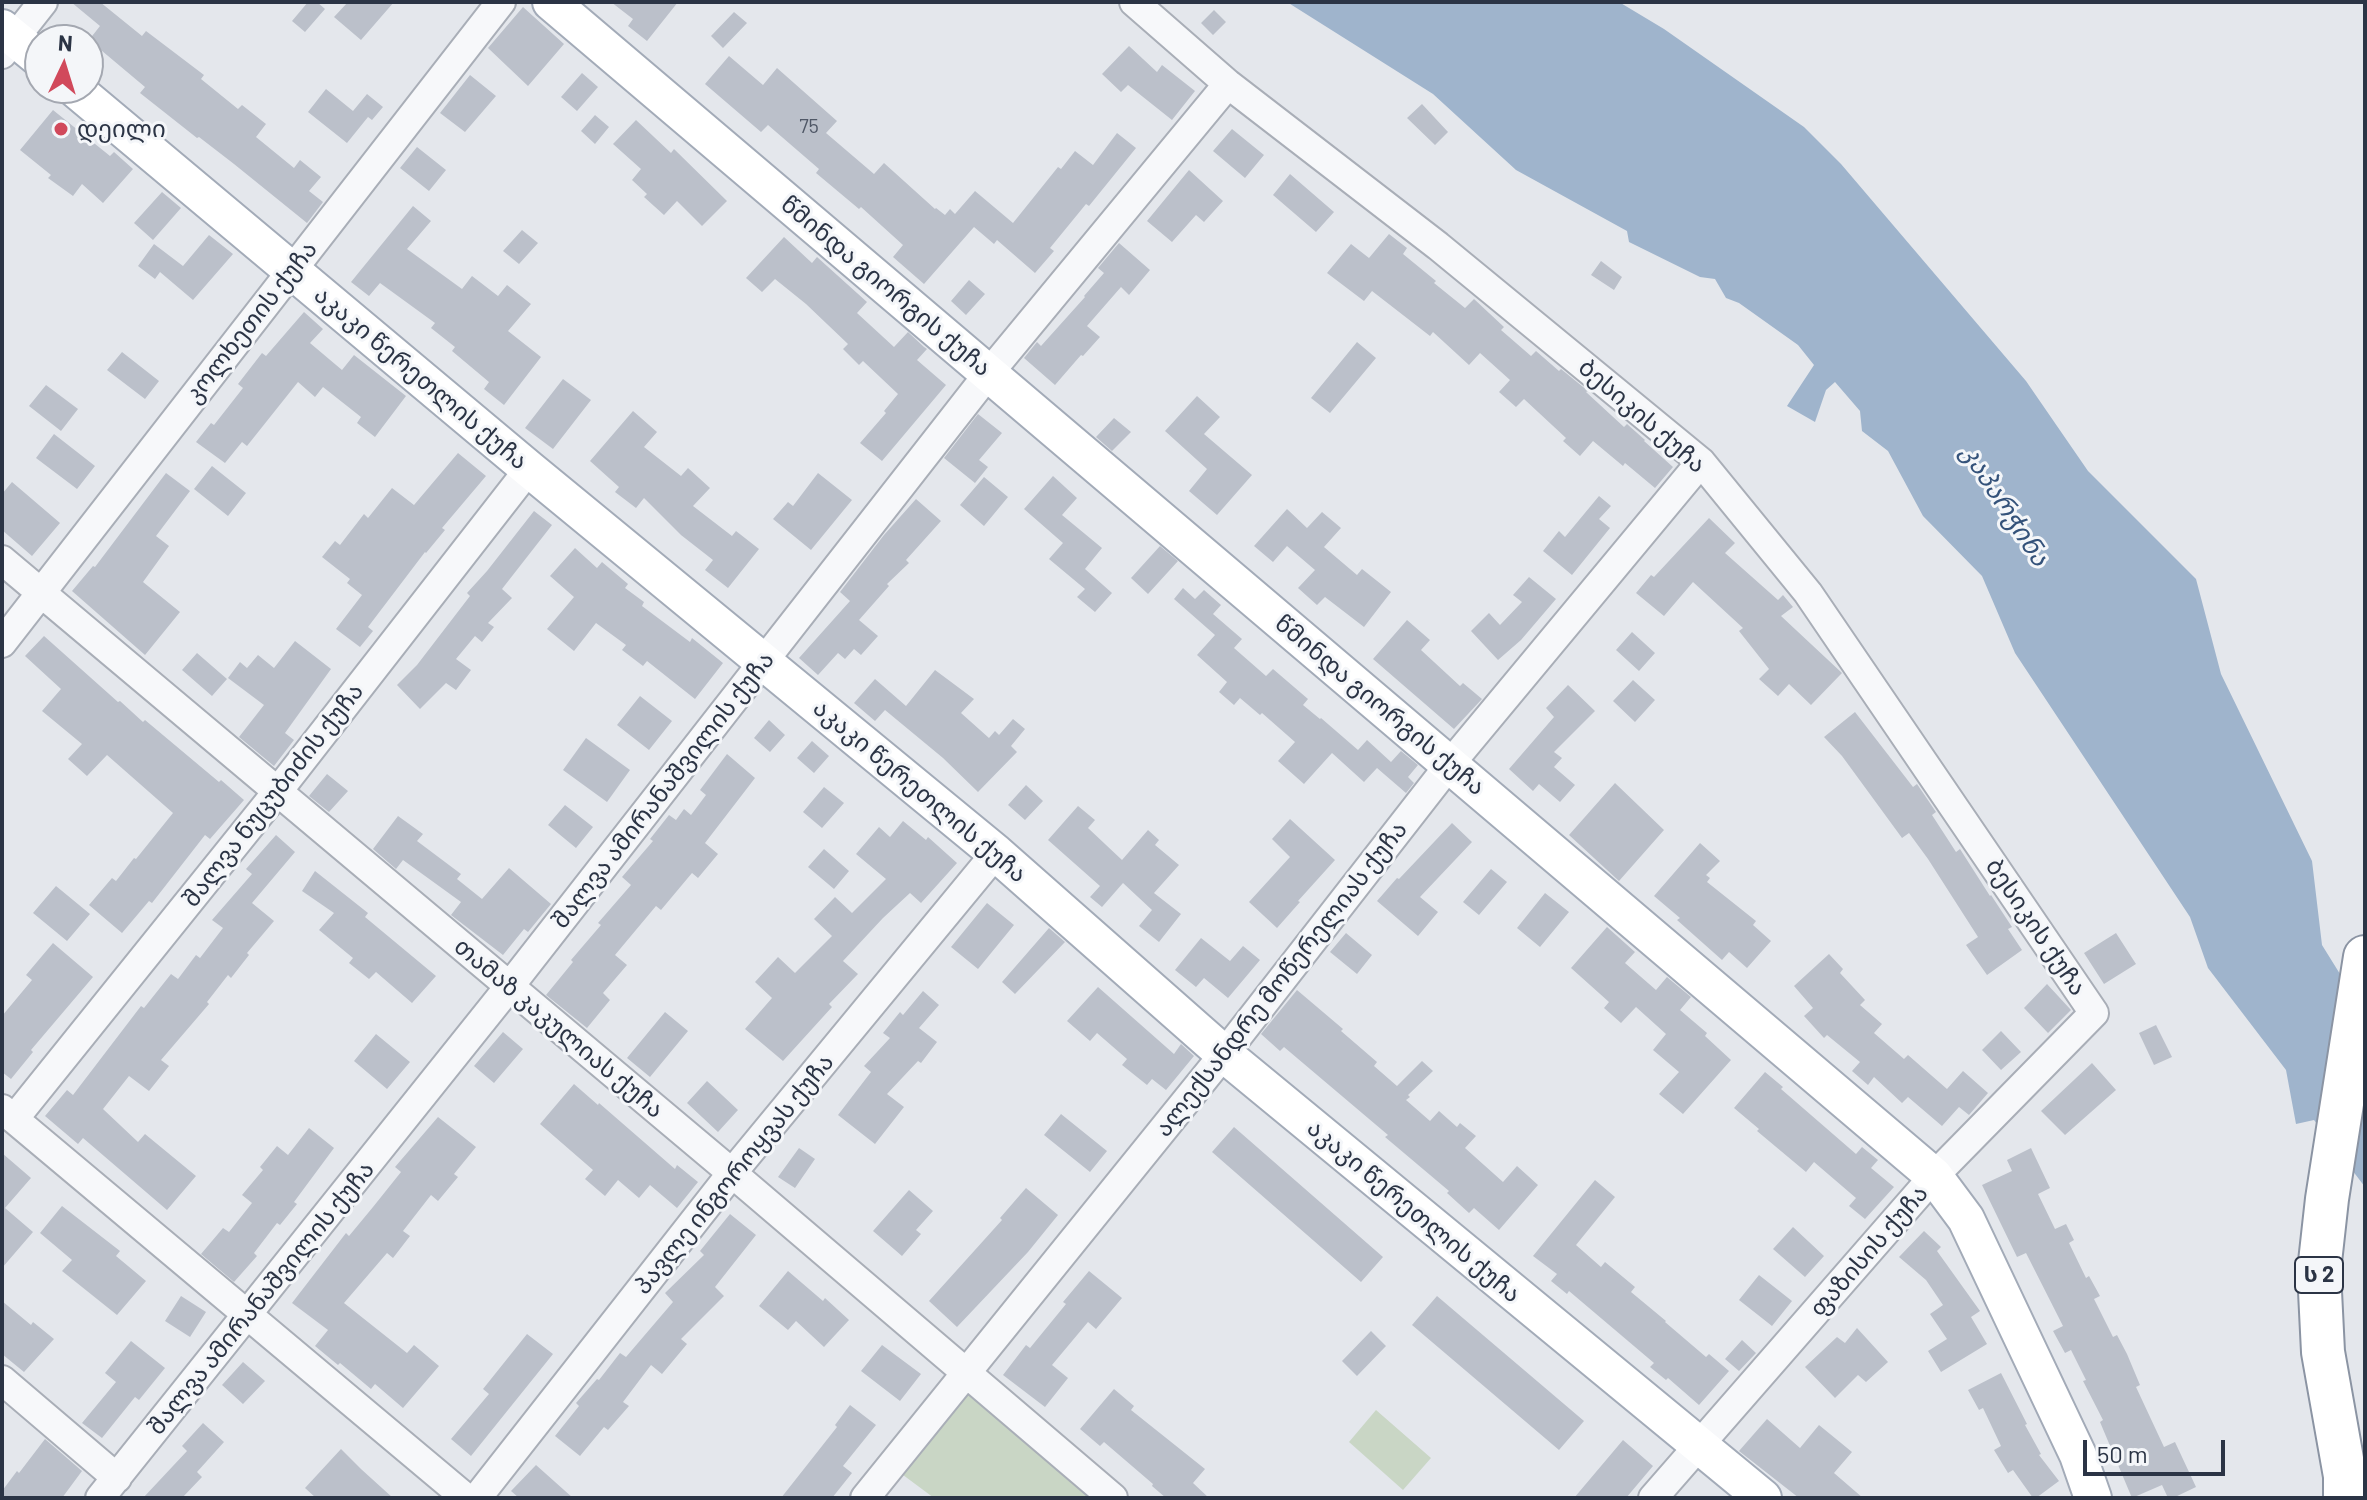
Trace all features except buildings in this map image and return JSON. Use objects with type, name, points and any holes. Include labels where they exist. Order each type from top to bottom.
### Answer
[{"type":"highway","name":"ს 2","points":[[2345,1498],[2345,1476],[2323,1352],[2319,1271],[2327,1199],[2363,969]]},
{"type":"main road","name":"წმინდა გიორგის ქუჩა","points":[[551,2],[1934,1176],[1966,1219],[2078,1455],[2093,1498]]},
{"type":"main road","name":"აკაკი წერეთლის ქუჩა","points":[[93,104],[529,469],[996,853],[1224,1054],[1763,1498]]},
{"type":"street","points":[[15,45],[43,2]]},
{"type":"street","name":"კოლხეთის ქუჩა","points":[[2,643],[501,2]]},
{"type":"street","name":"ბესიკის ქუჩა","points":[[1134,2],[1228,84],[1438,246],[1701,462],[1808,593],[2094,1013]]},
{"type":"street","name":"შალვა ამირანაშვილის ქუჩა","points":[[108,1488],[509,987],[989,373],[1228,84]]},
{"type":"street","name":"ალექსანდრე მოწერელიას ქუჩა","points":[[865,1498],[1224,1054],[1450,764],[1701,462]]},
{"type":"street","name":"შალვა ნუცუბიძის ქუჩა","points":[[8,1114],[278,791],[529,469]]},
{"type":"street","name":"თამაზ კაკულიას ქუჩა","points":[[2,560],[732,1173],[1113,1498]]},
{"type":"street","name":"პავლე ინგოროყვას ქუჩა","points":[[477,1498],[732,1173],[996,853]]},
{"type":"street","name":"ფაზისის ქუჩა","points":[[1653,1498],[1934,1176],[2094,1013]]},
{"type":"street","points":[[8,1114],[466,1498]]},
{"type":"street","points":[[2,1380],[108,1488]]},
{"type":"green space","points":[[966,1373],[1105,1498],[934,1498],[891,1466]]},
{"type":"green space","points":[[1376,1410],[1431,1458],[1403,1490],[1349,1442]]},
{"type":"water","name":"კაპარჭინა","points":[[1287,2],[1619,2],[1664,29],[1804,127],[1841,164],[2026,381],[2088,471],[2196,579],[2221,674],[2312,861],[2322,945],[2340,974],[2345,1001],[2365,1022],[2365,1187],[2314,1120],[2296,1124],[2286,1070],[2208,968],[2190,917],[2015,653],[1982,576],[1923,516],[1888,451],[1862,431],[1860,411],[1835,382],[1826,390],[1815,422],[1787,406],[1814,365],[1798,345],[1739,303],[1726,298],[1715,279],[1700,277],[1629,242],[1627,231],[1516,170],[1433,94]]},
{"type":"place","name":"დეილი","points":[[61,129]]}]
